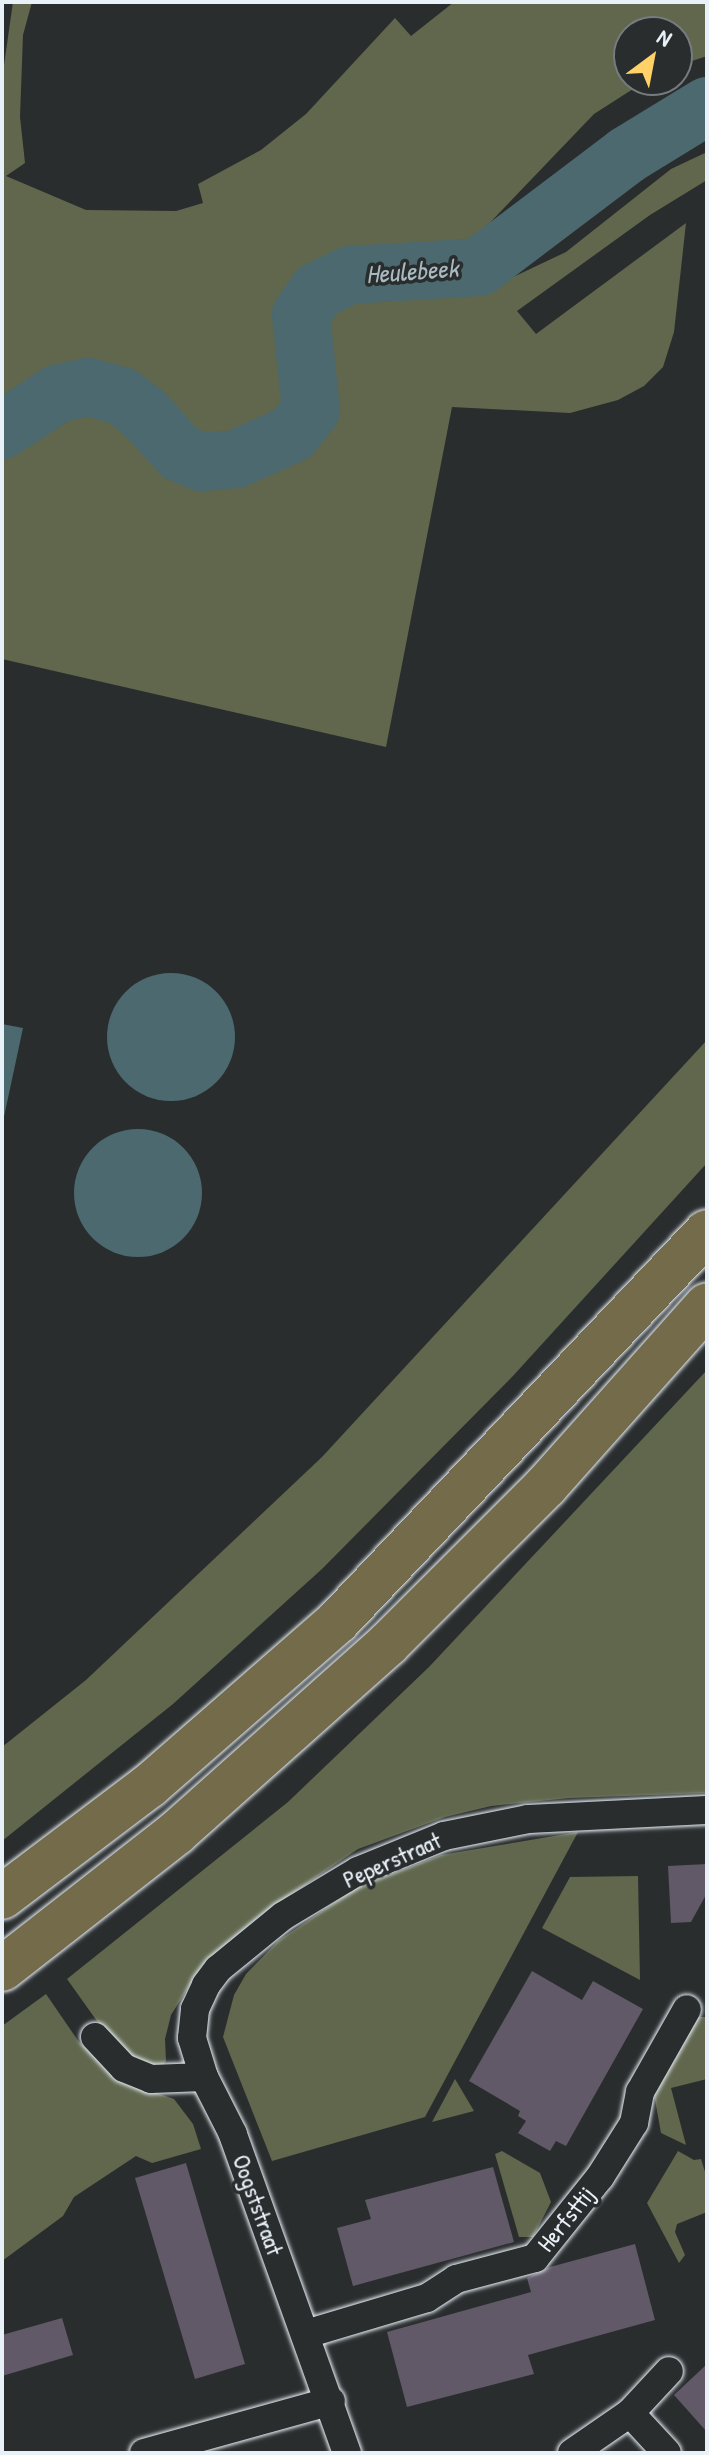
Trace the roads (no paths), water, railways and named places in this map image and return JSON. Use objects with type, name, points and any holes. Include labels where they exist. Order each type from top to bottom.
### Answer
[{"type":"highway","points":[[2,1897],[149,1786],[338,1621],[707,1232]]},
{"type":"highway","points":[[2,1969],[176,1833],[388,1644],[546,1486],[707,1305]]},
{"type":"street","name":"Peperstraat","points":[[204,2077],[192,2038],[195,2009],[206,1985],[218,1969],[283,1916],[358,1871],[444,1836],[528,1819],[707,1810]]},
{"type":"street","name":"Herfsttij","points":[[306,2334],[427,2298],[456,2279],[535,2258],[600,2177],[634,2123],[640,2092],[687,2009]]},
{"type":"street","points":[[95,2037],[124,2068],[151,2079],[204,2077]]},
{"type":"street","name":"Oogststraat","points":[[204,2077],[233,2134],[331,2401],[347,2453]]},
{"type":"street","points":[[572,2453],[630,2413],[669,2371]]},
{"type":"street","points":[[144,2453],[331,2401]]},
{"type":"street","points":[[630,2413],[667,2453]]},
{"type":"water","points":[[171,973],[196,978],[216,992],[230,1012],[235,1037],[230,1062],[216,1082],[196,1096],[171,1101],[146,1096],[126,1082],[112,1062],[107,1037],[112,1012],[126,992],[146,978]]},
{"type":"water","points":[[2,1024],[23,1028],[2,1126]]},
{"type":"water","points":[[138,1129],[163,1134],[183,1148],[197,1168],[202,1193],[197,1218],[183,1238],[163,1252],[138,1257],[113,1252],[93,1238],[79,1218],[74,1193],[79,1168],[93,1148],[113,1134]]},
{"type":"waterway","name":"Heulebeek","points":[[2,430],[57,394],[88,387],[122,396],[144,413],[180,453],[202,462],[236,459],[292,434],[311,410],[301,315],[317,291],[350,275],[479,267],[627,155],[707,106]]}]
